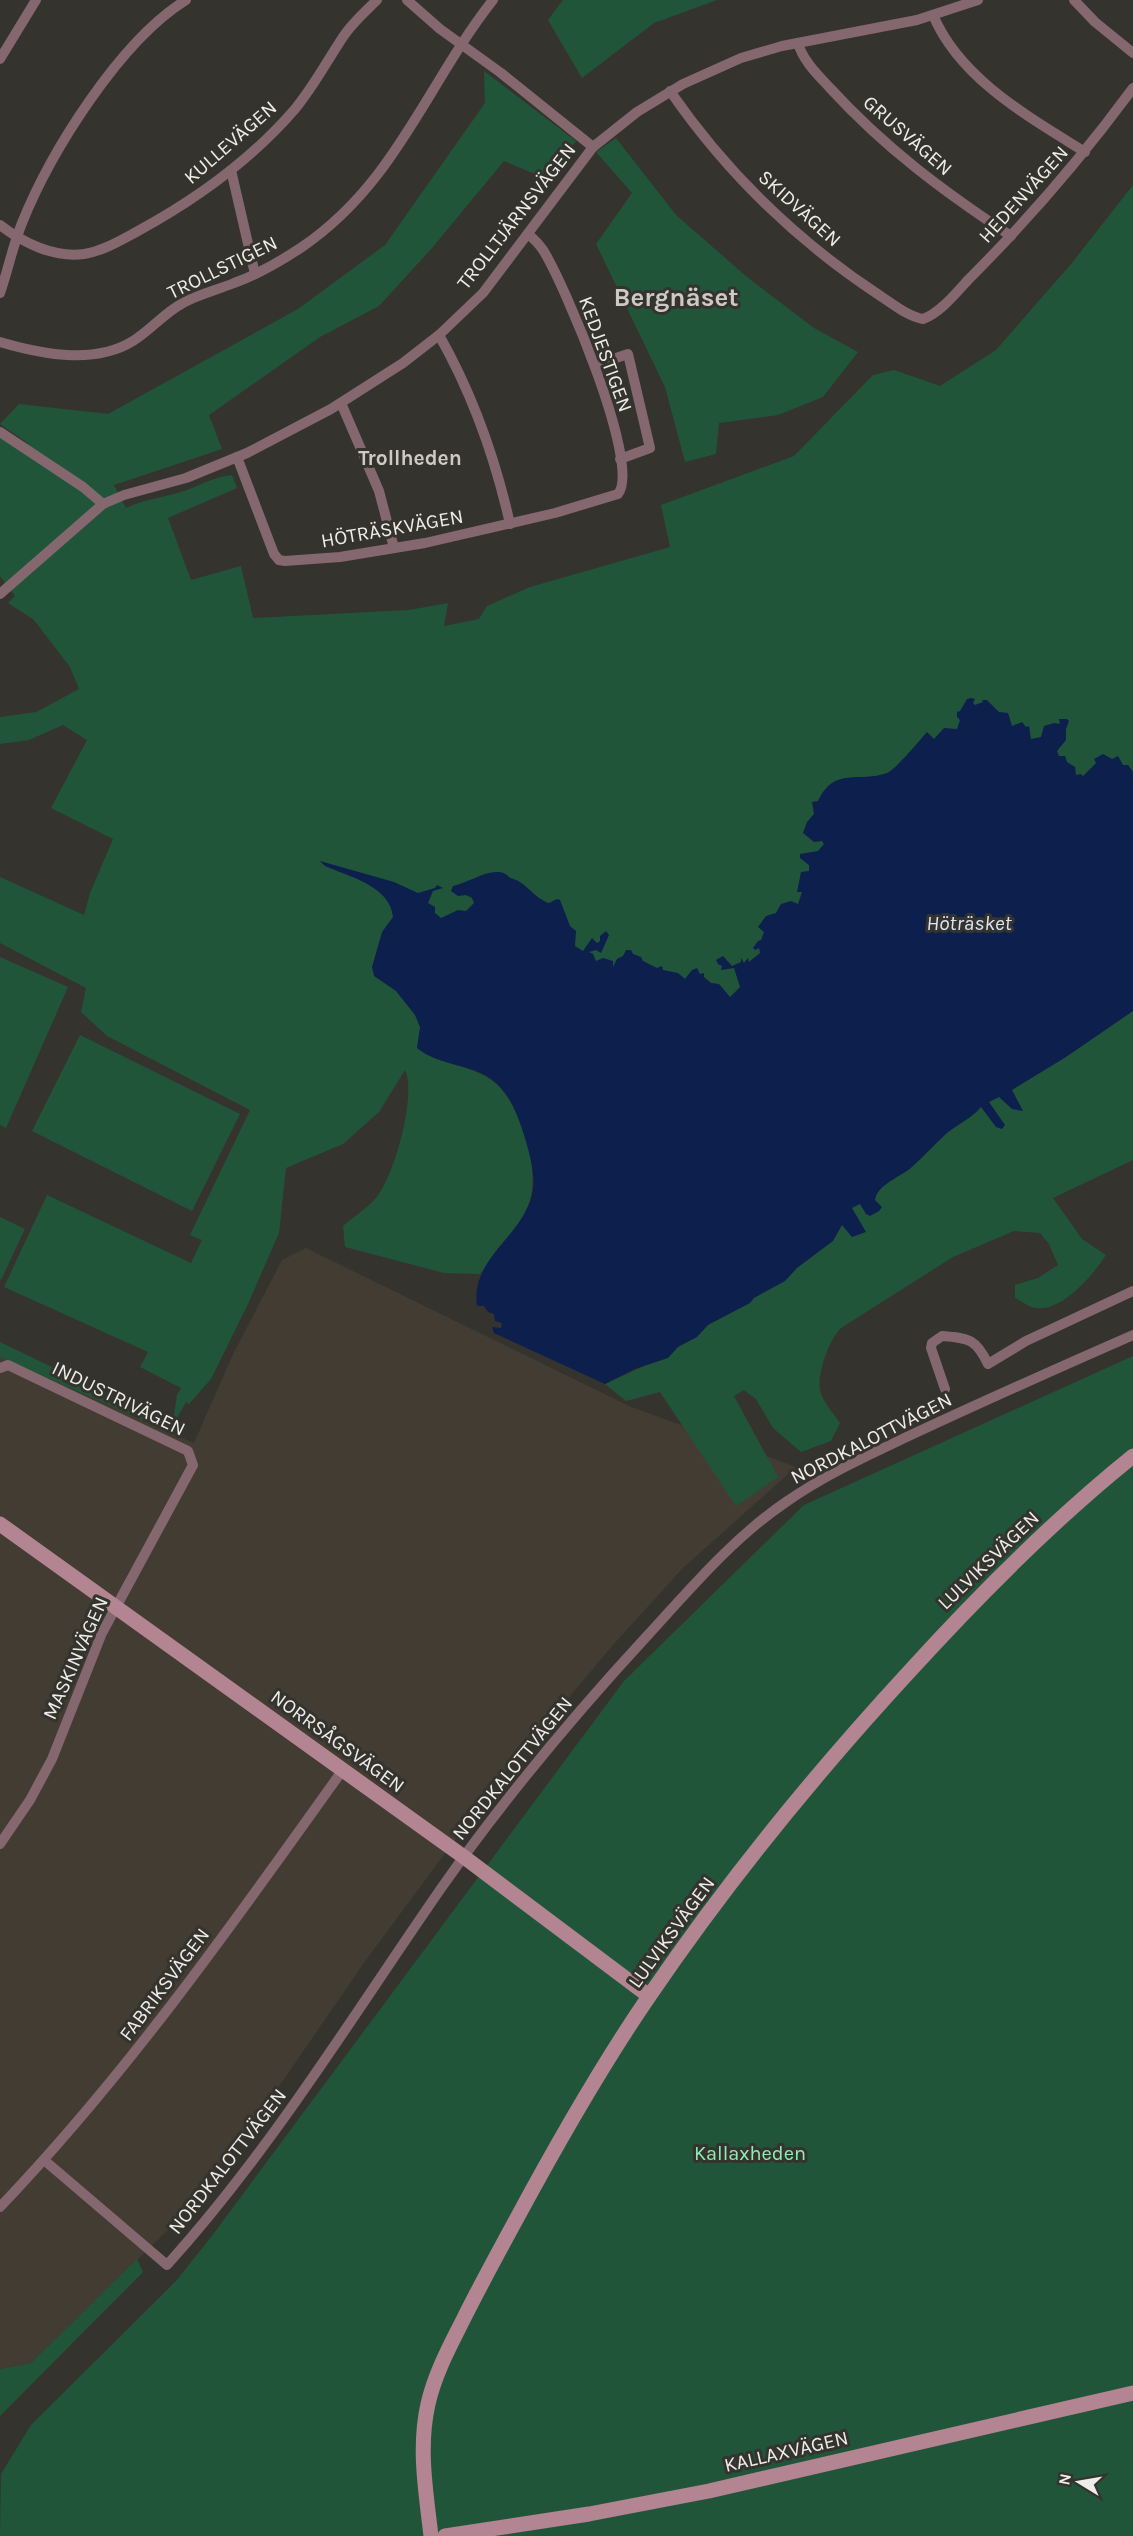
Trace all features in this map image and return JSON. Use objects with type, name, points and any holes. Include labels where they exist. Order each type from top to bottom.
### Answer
[{"type":"main road","name":"LULVIKSVÄGEN","points":[[431,2536],[423,2441],[427,2407],[437,2374],[487,2272],[549,2159],[649,1996],[806,1789],[878,1705],[956,1621],[1037,1540],[1133,1456]]},
{"type":"main road","name":"NORRSÅGSVÄGEN","points":[[0,1524],[464,1857],[649,1996]]},
{"type":"main road","name":"KALLAXVÄGEN","points":[[445,2536],[589,2514],[709,2491],[1133,2393]]},
{"type":"street","points":[[0,59],[36,0]]},
{"type":"street","points":[[0,293],[22,224],[64,141],[109,74],[151,26],[186,0]]},
{"type":"street","name":"KULLEVÄGEN","points":[[0,225],[18,237],[43,248],[71,254],[96,251],[127,237],[171,212],[220,180],[293,111],[347,32],[376,0]]},
{"type":"street","points":[[407,0],[440,29],[501,73],[593,147]]},
{"type":"street","name":"TROLLSTIGEN","points":[[0,342],[50,353],[81,355],[112,351],[132,342],[180,305],[255,274],[311,240],[345,213],[363,195],[395,152],[460,44],[493,0]]},
{"type":"street","name":"TROLLTJÄRNSVÄGEN","points":[[0,594],[103,504],[123,495],[186,478],[237,457],[341,403],[380,379],[439,335],[483,293],[593,147],[637,112],[699,75],[741,58],[798,43],[878,29],[933,15],[978,0]]},
{"type":"street","points":[[1074,0],[1095,22],[1133,53]]},
{"type":"street","points":[[933,15],[946,39],[982,80],[1022,112],[1085,152]]},
{"type":"street","name":"GRUSVÄGEN","points":[[798,43],[800,51],[857,118],[894,152],[931,182],[1011,236]]},
{"type":"street","name":"HEDENVÄGEN","points":[[931,315],[1011,236],[1085,152],[1133,88]]},
{"type":"street","name":"SKIDVÄGEN","points":[[670,92],[729,166],[765,204],[803,238],[906,313],[923,319],[931,315]]},
{"type":"street","points":[[231,170],[255,274]]},
{"type":"street","name":"KEDJESTIGEN","points":[[528,234],[542,248],[549,261],[574,313],[595,365],[621,459],[624,480],[618,494]]},
{"type":"street","points":[[439,335],[478,414],[499,476],[510,524]]},
{"type":"street","points":[[595,365],[628,354],[650,448],[621,459]]},
{"type":"street","points":[[341,403],[379,490],[394,548]]},
{"type":"street","points":[[0,432],[83,487],[103,504]]},
{"type":"street","name":"HÖTRÄSKVÄGEN","points":[[237,457],[274,554],[279,560],[307,561],[436,541],[607,500],[618,494]]},
{"type":"street","points":[[945,1389],[931,1348],[932,1343],[942,1336],[975,1343],[988,1364],[1026,1341],[1133,1291]]},
{"type":"street","name":"NORDKALOTTVÄGEN","points":[[44,2160],[167,2265],[242,2177],[283,2123],[464,1857],[505,1802],[615,1670],[720,1559],[756,1525],[826,1476],[1133,1335]]},
{"type":"street","name":"INDUSTRIVÄGEN","points":[[0,1368],[8,1365],[188,1451],[193,1465],[183,1486]]},
{"type":"street","name":"MASKINVÄGEN","points":[[0,1844],[30,1800],[52,1759],[86,1671],[116,1608],[183,1486]]},
{"type":"street","name":"FABRIKSVÄGEN","points":[[0,2207],[91,2107],[152,2031],[342,1771]]},
{"type":"shaded area","points":[[306,1248],[629,1406],[796,1467],[683,1568],[614,1644],[504,1774],[366,1960],[269,2101],[174,2224],[31,2363],[0,2369],[0,1357],[194,1443],[233,1354],[282,1260]]},
{"type":"green space","points":[[563,0],[717,0],[654,23],[582,78],[548,20]]},
{"type":"green space","points":[[484,71],[576,141],[547,179],[504,161],[432,248],[379,306],[320,337],[209,415],[222,449],[114,485],[126,508],[232,475],[237,488],[168,518],[191,580],[241,566],[253,618],[409,610],[448,603],[444,626],[479,619],[487,606],[530,587],[670,547],[661,505],[794,456],[873,375],[894,370],[940,386],[996,350],[1071,264],[1133,185],[1133,1160],[1053,1198],[1082,1239],[1106,1255],[1085,1282],[1066,1298],[1046,1308],[1036,1308],[1015,1298],[1015,1285],[1038,1278],[1058,1265],[1049,1244],[1040,1233],[1014,1231],[953,1257],[841,1328],[828,1348],[820,1375],[820,1390],[823,1399],[840,1423],[831,1441],[801,1452],[773,1428],[756,1399],[744,1390],[734,1396],[778,1477],[736,1506],[660,1392],[626,1401],[605,1384],[644,1366],[494,1027],[456,1065],[485,1076],[504,1092],[521,1122],[531,1158],[533,1176],[528,1206],[519,1224],[480,1274],[444,1273],[345,1247],[343,1226],[375,1199],[396,1156],[402,1136],[408,1098],[405,1070],[379,1112],[343,1144],[286,1168],[279,1233],[248,1304],[211,1379],[189,1404],[186,1402],[176,1420],[156,1426],[0,1357],[0,1342],[160,1419],[174,1415],[177,1395],[181,1388],[140,1367],[148,1352],[4,1287],[47,1195],[191,1263],[202,1240],[190,1235],[250,1110],[107,1036],[81,1012],[86,988],[0,943],[0,877],[84,915],[90,893],[113,839],[51,808],[87,740],[63,725],[29,740],[0,744],[0,717],[36,712],[79,689],[70,667],[34,620],[8,603],[15,596],[0,576],[0,436],[29,444],[0,424],[19,404],[108,414],[298,309],[385,245],[485,103]]},
{"type":"green space","points":[[616,138],[676,215],[747,277],[814,328],[858,352],[823,397],[778,415],[719,423],[716,454],[685,462],[665,387],[596,244],[632,193],[596,152]]},
{"type":"green space","points":[[0,957],[68,987],[6,1128],[0,1125]]},
{"type":"green space","points":[[80,1035],[240,1114],[192,1211],[32,1131]]},
{"type":"green space","points":[[0,1217],[25,1229],[1,1280],[0,1279]]},
{"type":"green space","name":"Kallaxheden","points":[[1133,1356],[1133,2536],[0,2536],[1,2474],[31,2425],[176,2281],[624,1681],[804,1505]]},
{"type":"green space","points":[[137,2259],[143,2272],[0,2416],[0,2369],[31,2363]]},
{"type":"water","name":"Höträsket","points":[[967,699],[975,699],[973,703],[975,705],[983,702],[982,700],[987,700],[999,712],[1008,713],[1012,726],[1022,722],[1026,727],[1029,726],[1031,739],[1041,737],[1044,726],[1060,724],[1059,719],[1067,719],[1069,721],[1066,740],[1057,751],[1059,756],[1065,756],[1067,762],[1075,767],[1076,775],[1083,776],[1096,763],[1094,759],[1103,754],[1112,759],[1118,756],[1123,765],[1128,765],[1133,772],[1133,1011],[1066,1057],[1012,1090],[1023,1111],[1012,1109],[999,1097],[989,1102],[1005,1125],[1002,1129],[996,1127],[981,1107],[947,1133],[908,1170],[881,1189],[875,1200],[882,1207],[879,1211],[870,1216],[860,1204],[852,1208],[866,1232],[852,1237],[842,1225],[833,1241],[797,1268],[785,1281],[708,1325],[697,1337],[678,1347],[668,1358],[635,1369],[605,1384],[494,1333],[492,1327],[501,1328],[502,1323],[495,1321],[494,1314],[488,1312],[484,1306],[477,1306],[477,1289],[490,1259],[521,1220],[529,1205],[533,1189],[531,1162],[519,1121],[506,1094],[496,1083],[478,1072],[436,1059],[417,1048],[420,1027],[415,1015],[396,991],[374,976],[372,967],[382,932],[393,917],[390,906],[377,890],[325,866],[320,861],[394,882],[418,893],[435,888],[437,885],[443,888],[433,891],[428,903],[435,907],[435,913],[441,918],[458,910],[466,911],[474,903],[472,898],[466,895],[458,896],[451,891],[453,886],[491,873],[505,874],[521,882],[543,901],[549,903],[560,900],[570,926],[576,931],[575,946],[583,951],[592,938],[597,943],[606,931],[609,935],[601,953],[596,950],[589,952],[593,954],[596,961],[603,958],[613,961],[613,967],[626,950],[631,950],[643,961],[657,968],[662,966],[663,970],[678,973],[685,979],[692,970],[697,968],[700,974],[704,973],[704,977],[711,983],[719,984],[730,997],[740,987],[734,968],[721,970],[722,966],[716,960],[723,956],[732,966],[741,962],[741,958],[744,963],[748,958],[749,962],[760,953],[759,948],[755,950],[753,948],[761,940],[764,932],[758,927],[766,916],[776,913],[781,904],[791,901],[798,904],[802,892],[797,892],[801,872],[809,871],[809,865],[800,858],[800,854],[818,851],[824,844],[822,841],[814,842],[803,833],[807,822],[814,814],[812,802],[818,801],[824,790],[839,779],[877,776],[891,771],[927,732],[934,739],[944,728],[957,729],[960,720],[957,712]]},
{"type":"district","name":"Bergnäset","points":[[676,297]]},
{"type":"district","name":"Trollheden","points":[[410,458]]}]
